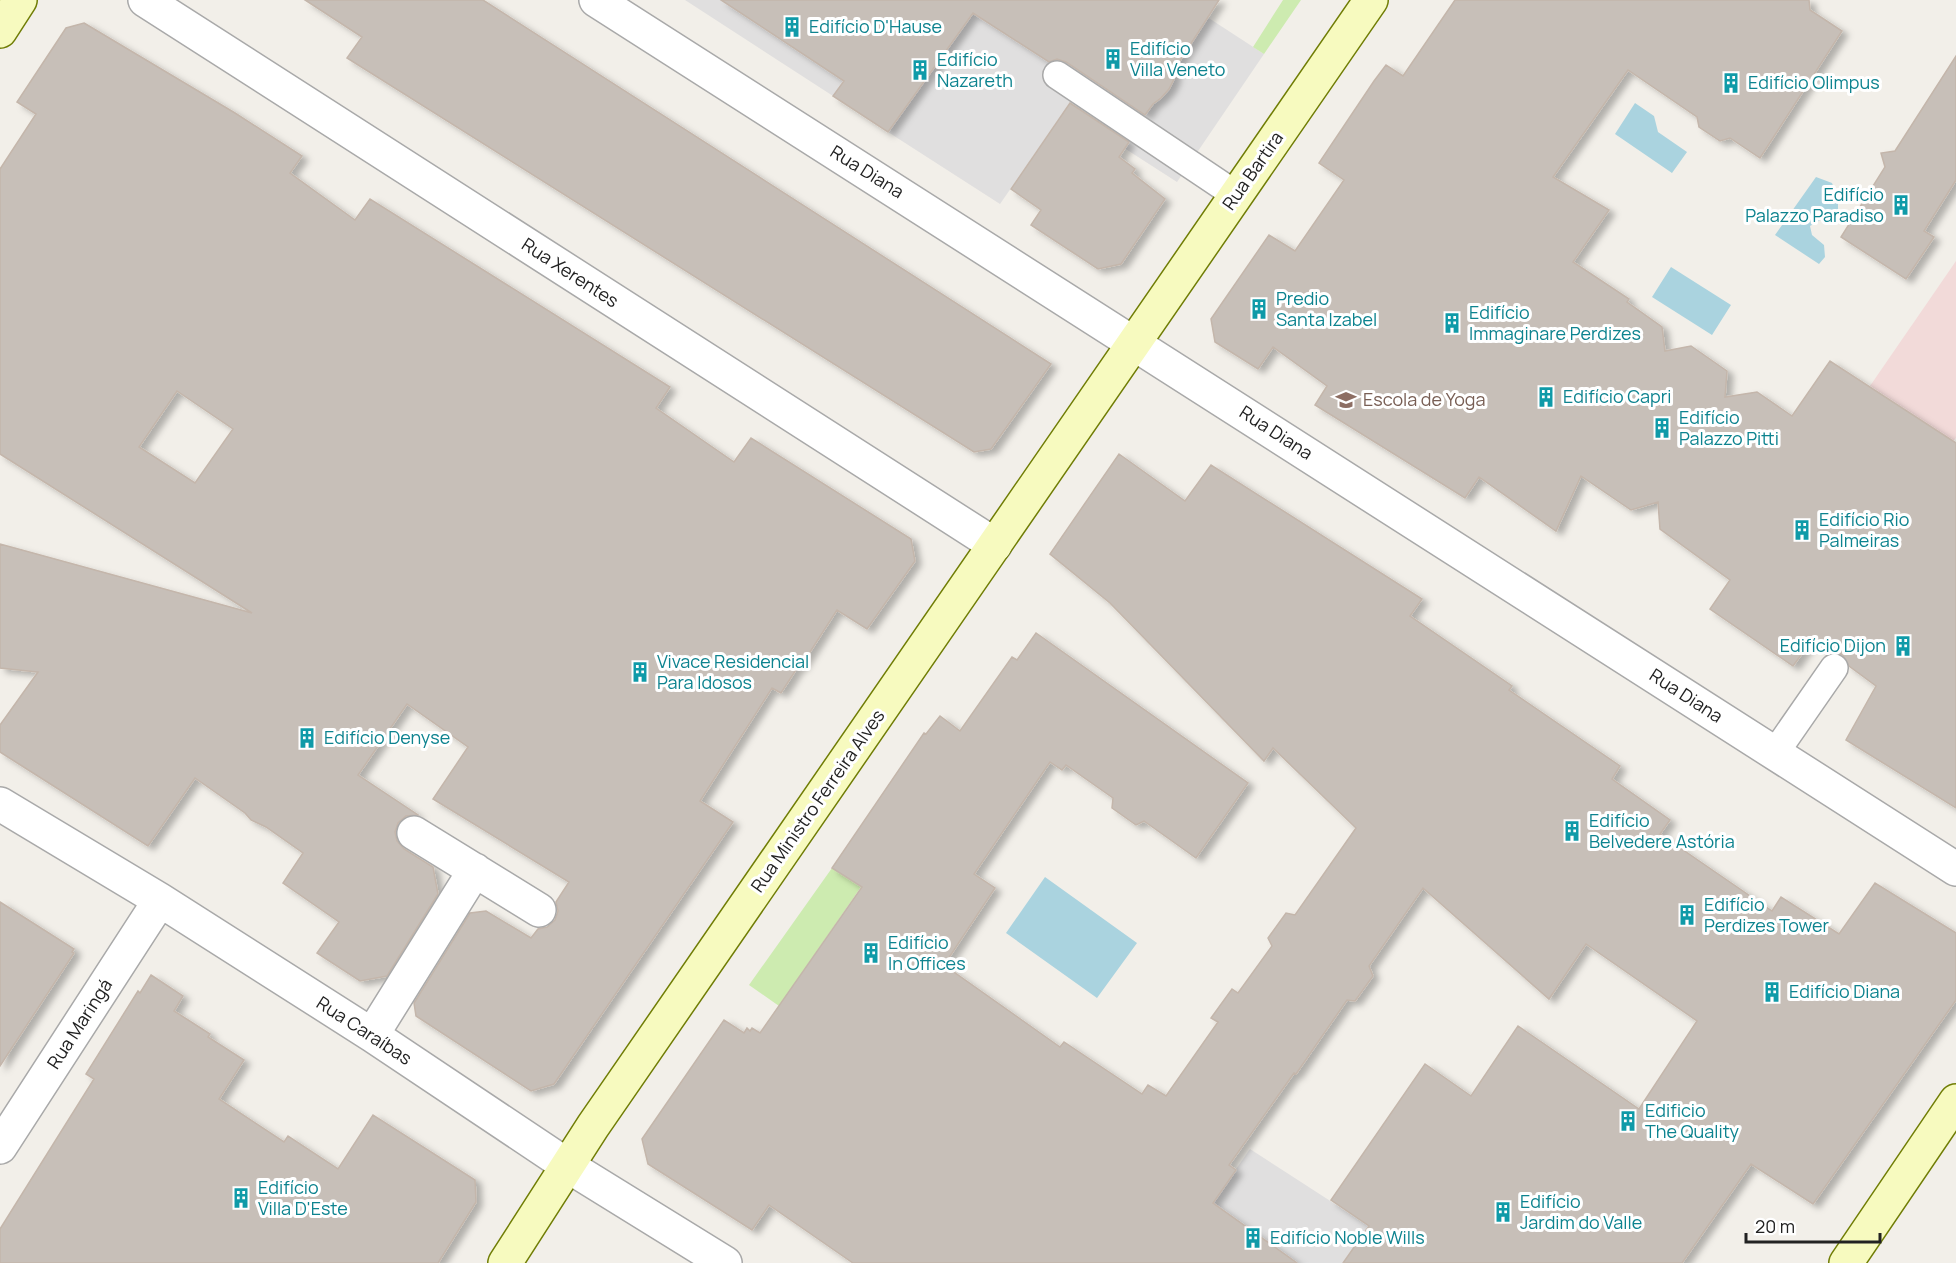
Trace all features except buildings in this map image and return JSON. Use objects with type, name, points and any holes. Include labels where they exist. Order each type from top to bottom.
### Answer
[{"type":"street","points":[[0,31],[20,0]]},
{"type":"street","name":"Rua Xerentes","points":[[145,0],[995,545]]},
{"type":"street","name":"Rua Diana","points":[[596,0],[1956,869]]},
{"type":"street","name":"Rua Bartira","points":[[1135,343],[1371,0]]},
{"type":"street","name":"Rua Ministro Ferreira Alves","points":[[505,1263],[600,1116],[1135,343]]},
{"type":"street","name":"Rua Caraíbas","points":[[0,804],[160,900],[372,1035],[568,1166],[725,1263]]},
{"type":"street","points":[[414,833],[539,910]]},
{"type":"street","points":[[372,1035],[475,870]]},
{"type":"street","name":"Rua Maringá","points":[[0,1147],[160,900]]},
{"type":"street","points":[[1846,1263],[1956,1101]]},
{"type":"lane","points":[[1058,75],[1236,195]]},
{"type":"lane","points":[[1775,753],[1834,668]]},
{"type":"shaded area","points":[[685,0],[900,0],[833,96]]},
{"type":"shaded area","points":[[983,0],[1181,0],[1264,54],[1177,182],[1065,110],[1000,204],[888,132]]},
{"type":"shaded area","points":[[1956,261],[1956,438],[1953,441],[1870,386]]},
{"type":"shaded area","points":[[1250,1149],[1369,1226],[1343,1263],[1171,1263]]},
{"type":"green space","points":[[1283,0],[1301,0],[1264,54],[1253,47]]},
{"type":"green space","points":[[832,868],[861,887],[779,1006],[749,985]]},
{"type":"water","points":[[1635,103],[1654,116],[1658,132],[1687,152],[1672,173],[1615,134]]},
{"type":"water","points":[[1816,177],[1832,183],[1838,199],[1838,210],[1810,226],[1812,235],[1824,245],[1825,257],[1819,264],[1775,235]]},
{"type":"water","points":[[1671,267],[1731,305],[1712,335],[1652,297]]},
{"type":"water","points":[[1045,877],[1137,943],[1097,998],[1006,933]]},
{"type":"place","name":"Edifício D'Hause","points":[[792,27]]},
{"type":"place","name":"Edifício Villa Veneto","points":[[1113,59]]},
{"type":"place","name":"Edifício Nazareth","points":[[920,70]]},
{"type":"place","name":"Edifício Olimpus","points":[[1731,83]]},
{"type":"place","name":"Edifício Palazzo Paradiso","points":[[1901,205]]},
{"type":"place","name":"Predio Santa Izabel","points":[[1259,309]]},
{"type":"place","name":"Edifício Immaginare Perdizes","points":[[1452,323]]},
{"type":"place","name":"Edifício Capri","points":[[1546,397]]},
{"type":"place","name":"Escola de Yoga","points":[[1346,400]]},
{"type":"place","name":"Edifício Palazzo Pitti","points":[[1662,428]]},
{"type":"place","name":"Edifício Rio Palmeiras","points":[[1802,530]]},
{"type":"place","name":"Edifício Dijon","points":[[1903,646]]},
{"type":"place","name":"Vivace Residencial Para Idosos","points":[[640,672]]},
{"type":"place","name":"Edifício Denyse","points":[[307,738]]},
{"type":"place","name":"Edifício Belvedere Astória","points":[[1572,831]]},
{"type":"place","name":"Edifício Perdizes Tower","points":[[1687,915]]},
{"type":"place","name":"Edifício In Offices","points":[[871,953]]},
{"type":"place","name":"Edifício Diana","points":[[1772,992]]},
{"type":"place","name":"Edificio The Quality","points":[[1628,1121]]},
{"type":"place","name":"Edifício Villa D'Este","points":[[241,1198]]},
{"type":"place","name":"Edifício Jardim do Valle","points":[[1503,1212]]},
{"type":"place","name":"Edifício Noble Wills","points":[[1253,1238]]}]
